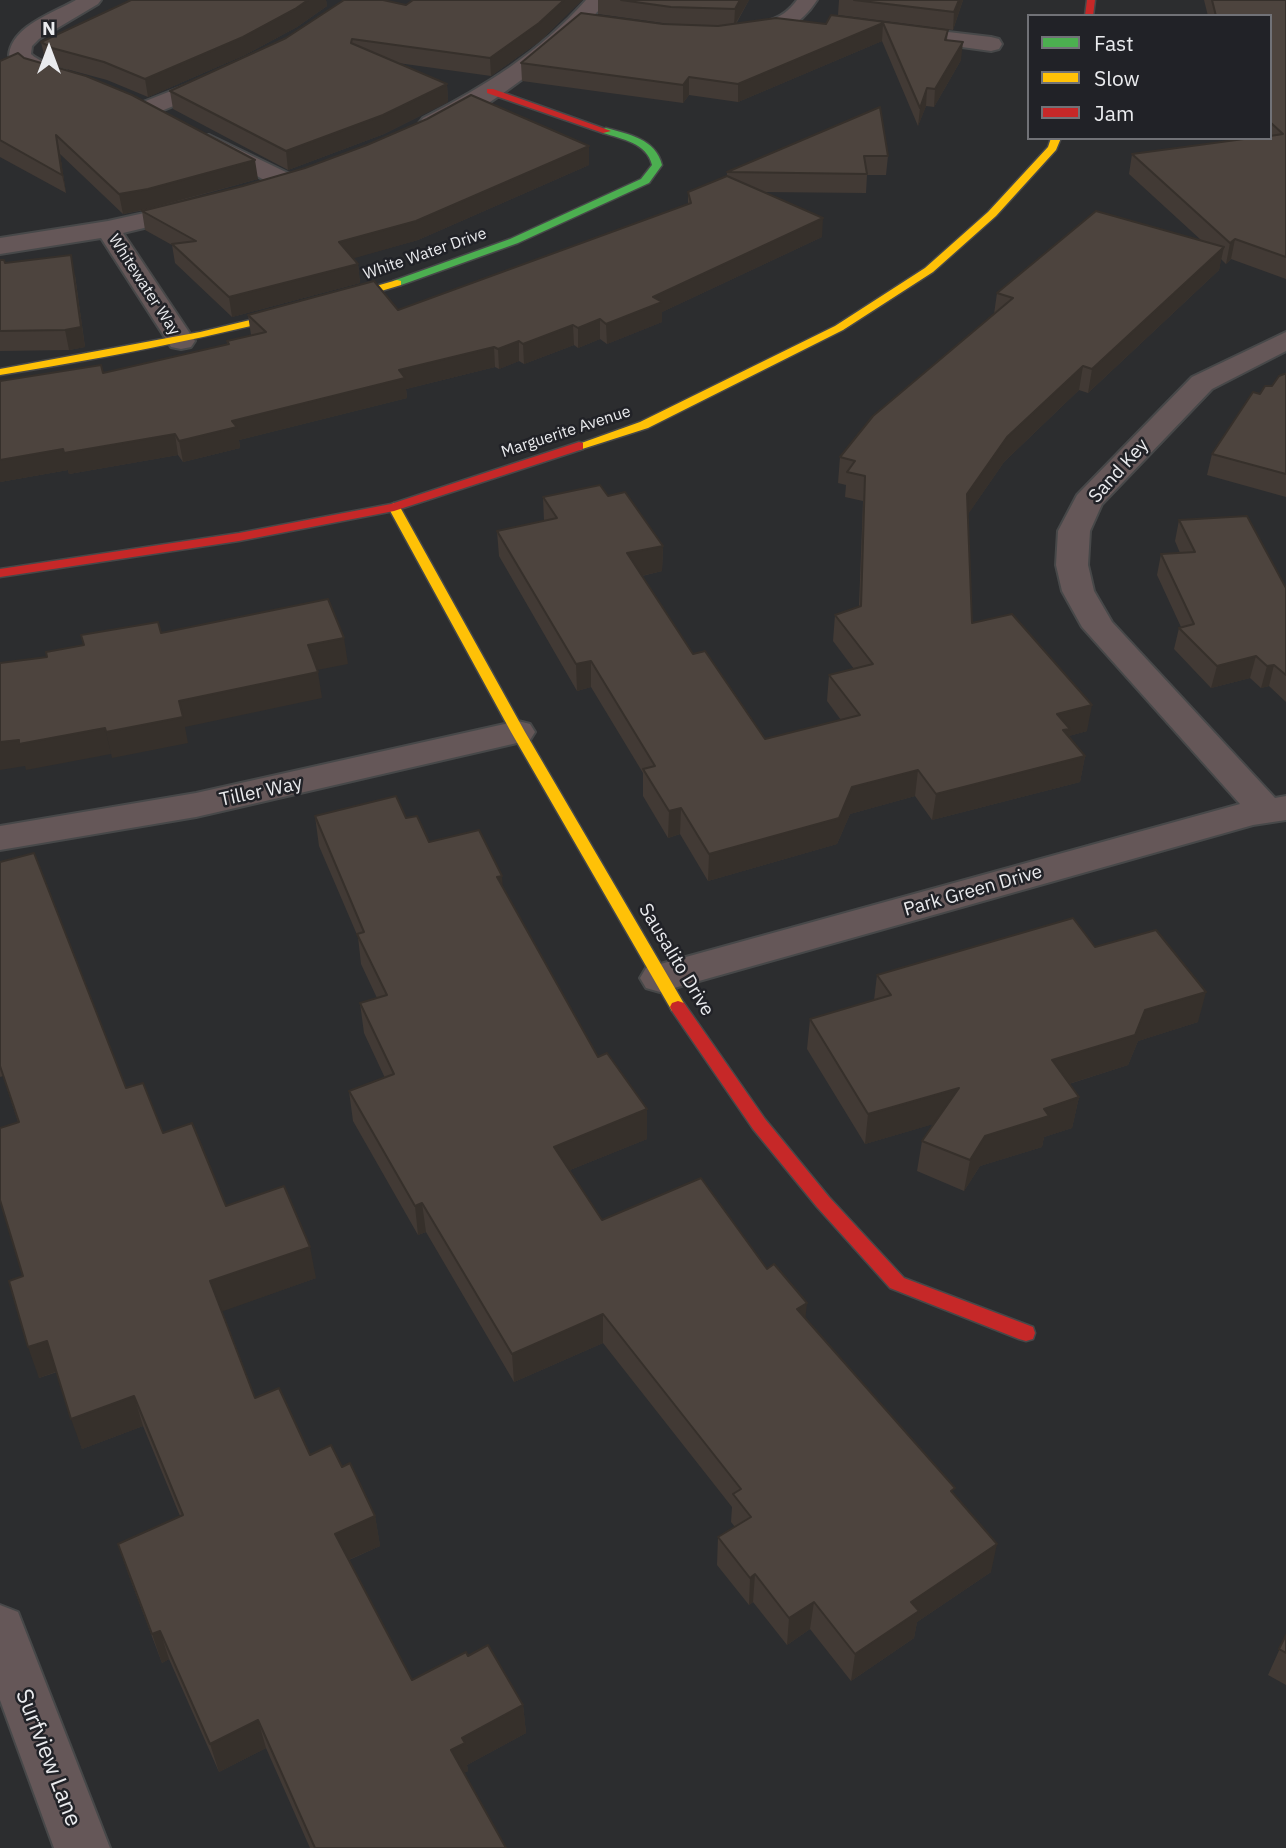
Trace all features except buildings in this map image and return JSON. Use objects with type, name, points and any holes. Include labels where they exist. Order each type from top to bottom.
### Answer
[{"type":"street","points":[[82,82],[42,72],[26,64],[20,55],[21,44],[31,34],[91,0]]},
{"type":"street","points":[[406,134],[490,91],[591,22],[597,0]]},
{"type":"street","points":[[794,19],[807,0]]},
{"type":"street","points":[[720,35],[757,33],[794,19],[820,22]]},
{"type":"street","points":[[873,29],[991,44]]},
{"type":"street","points":[[146,109],[234,71]]},
{"type":"street","name":"White Water Drive","points":[[0,372],[181,341],[316,307],[439,269],[545,228],[645,181],[655,172],[658,162],[653,152],[641,143],[490,91]]},
{"type":"street","points":[[125,98],[179,126],[296,178],[252,192]]},
{"type":"street","name":"Marguerite Avenue","points":[[0,573],[239,537],[394,507],[644,425],[839,328],[929,270],[992,214],[1053,148],[1055,140]]},
{"type":"street","points":[[0,246],[108,229],[217,202]]},
{"type":"street","name":"Whitewater Way","points":[[108,229],[181,341]]},
{"type":"street","name":"Sand Key","points":[[1276,809],[1098,626],[1078,591],[1072,565],[1074,531],[1088,501],[1202,383],[1286,340]]},
{"type":"street","name":"Sausalito Drive","points":[[394,507],[518,732],[660,978],[705,1049],[759,1124],[823,1202],[897,1283],[1026,1333]]},
{"type":"street","name":"Tiller Way","points":[[0,838],[148,815],[262,793],[518,732]]},
{"type":"street","name":"Park Green Drive","points":[[660,978],[1276,809]]},
{"type":"street","name":"Surfview Lane","points":[[0,1629],[82,1848]]},
{"type":"traffic: fast","points":[[397,283],[514,241],[645,181],[657,165],[651,151],[630,138],[606,131]]},
{"type":"traffic: slow","points":[[579,446],[644,425],[839,328],[929,270],[992,214],[1053,148],[1055,140]]},
{"type":"traffic: slow","points":[[0,372],[100,355],[250,324],[397,283]]},
{"type":"traffic: slow","points":[[394,507],[518,732],[678,1007]]},
{"type":"traffic: jam","points":[[1089,14],[1091,0]]},
{"type":"traffic: jam","points":[[490,91],[606,131]]},
{"type":"traffic: jam","points":[[0,573],[239,537],[394,507],[579,446]]},
{"type":"traffic: jam","points":[[678,1007],[759,1124],[823,1202],[897,1283],[1026,1333]]}]
